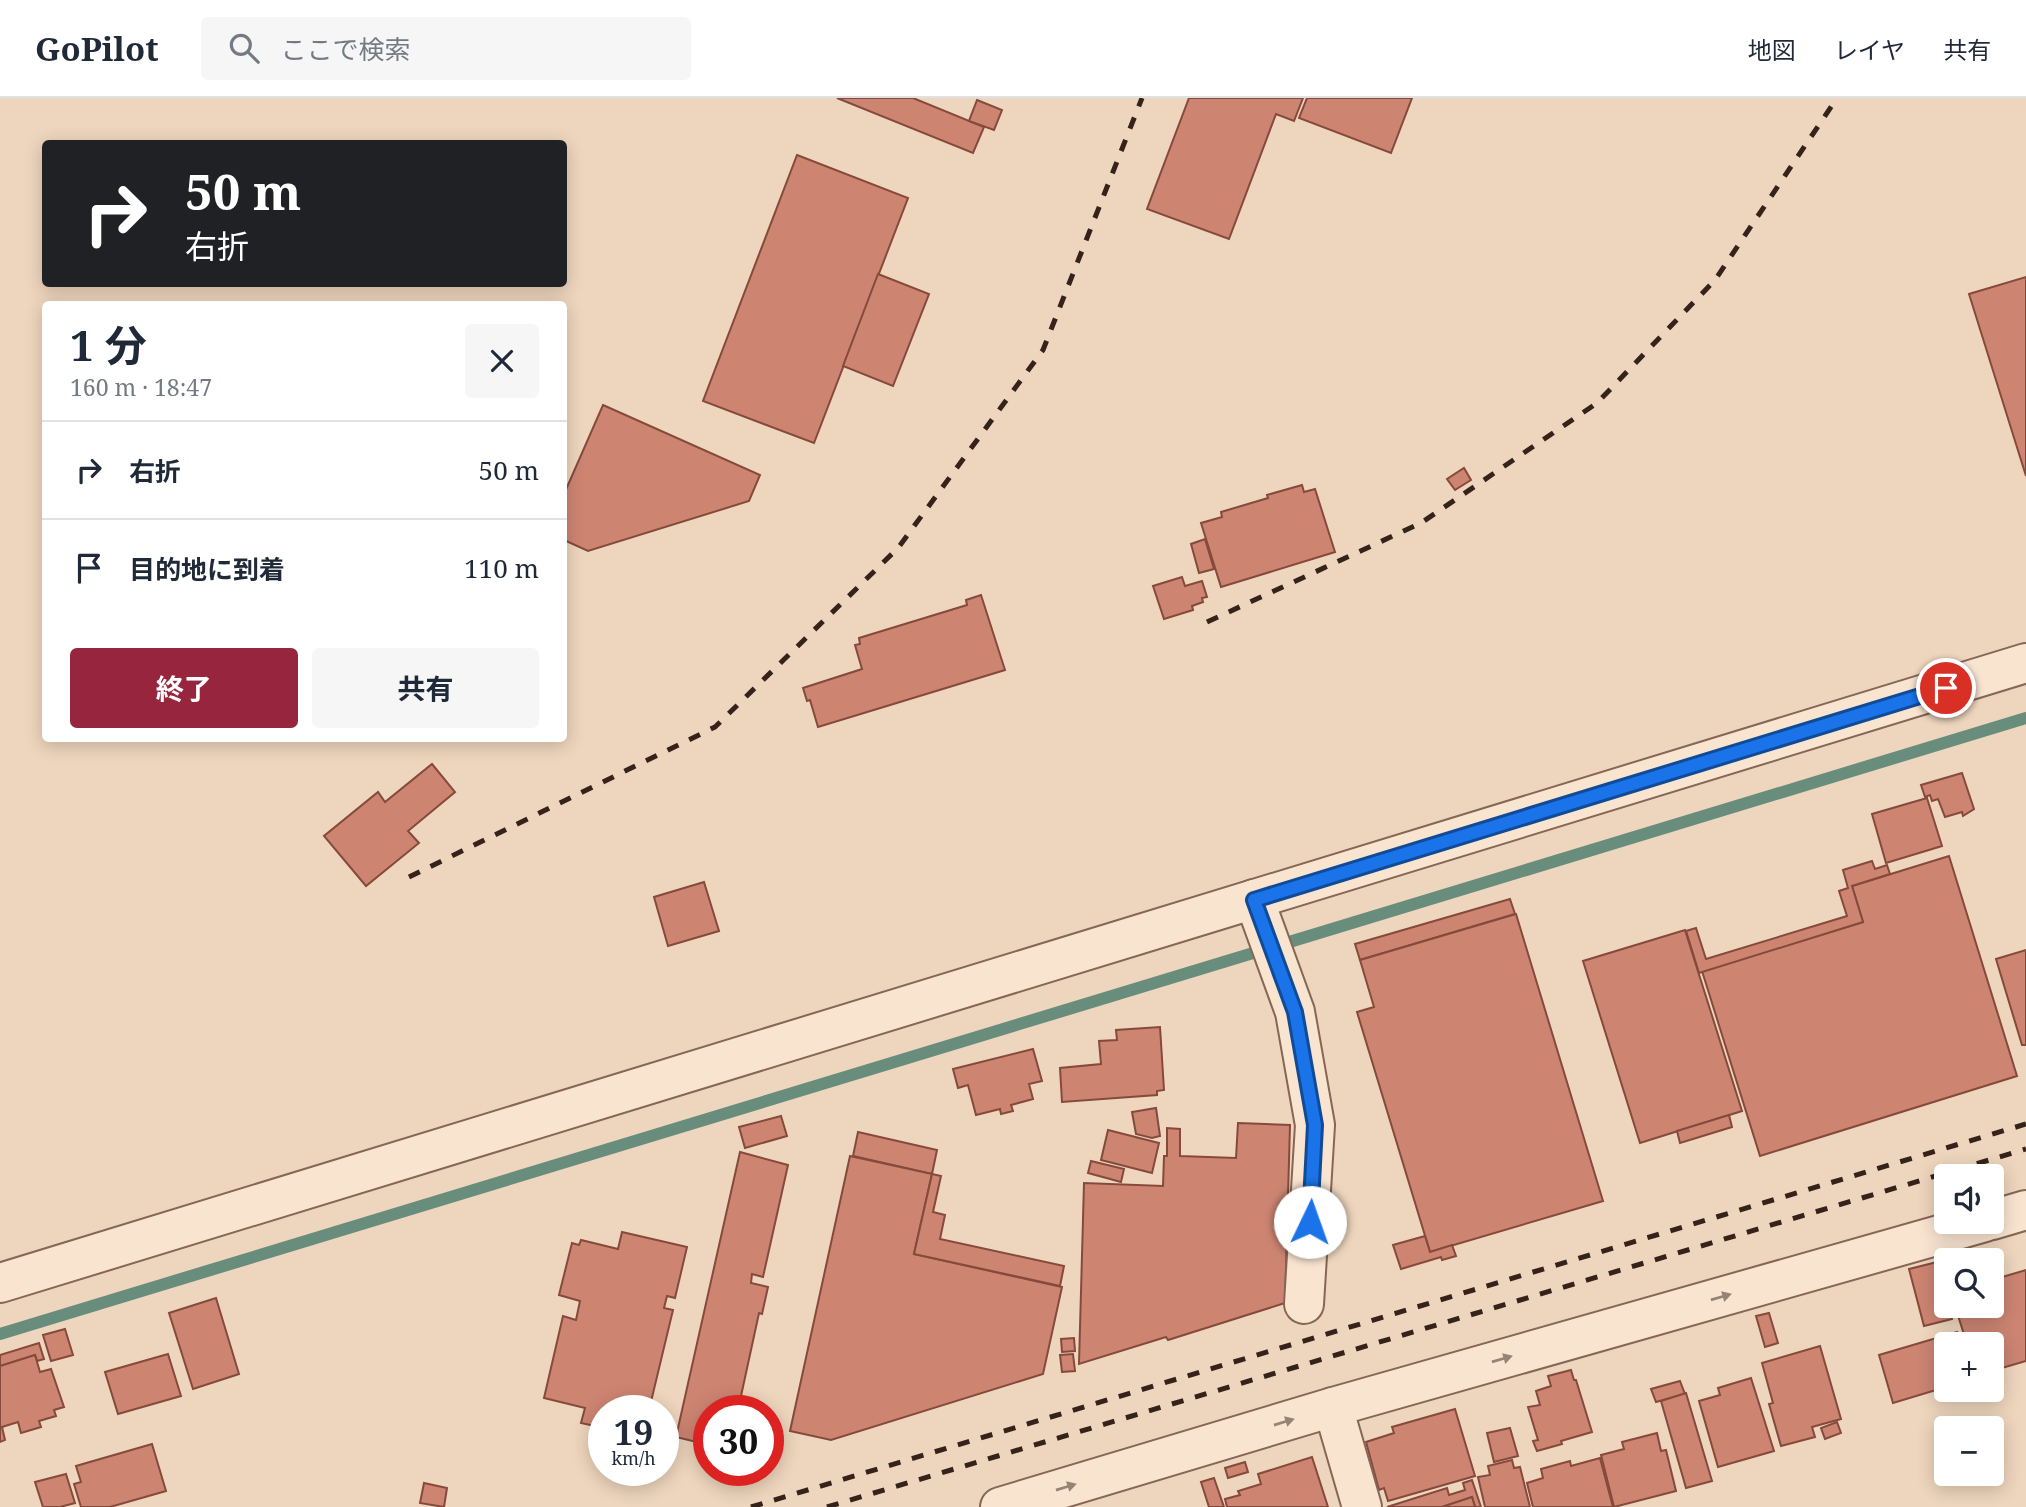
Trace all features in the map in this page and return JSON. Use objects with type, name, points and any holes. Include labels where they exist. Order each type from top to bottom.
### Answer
[{"type":"street","points":[[0,1283],[1266,931],[2026,663]]},
{"type":"street","points":[[1266,931],[1295,1012],[1315,1125],[1304,1304]]},
{"type":"street","points":[[2004,1216],[2026,1210]]},
{"type":"street","points":[[1000,1507],[1333,1407],[1943,1234]]},
{"type":"street","points":[[1333,1407],[1362,1507]]},
{"type":"building","points":[[837,98],[913,98],[984,127],[973,153]]},
{"type":"building","points":[[1189,98],[1303,98],[1294,121],[1276,114],[1229,239],[1147,209]]},
{"type":"building","points":[[1307,98],[1412,98],[1391,153],[1299,118]]},
{"type":"building","points":[[977,100],[1002,110],[994,130],[969,121]]},
{"type":"building","points":[[797,155],[908,198],[814,443],[703,401]]},
{"type":"building","points":[[878,274],[929,294],[893,386],[843,366]]},
{"type":"building","points":[[2026,277],[2026,476],[1969,294]]},
{"type":"building","points":[[603,405],[760,475],[749,501],[588,551],[567,541],[567,487]]},
{"type":"building","points":[[1464,468],[1471,480],[1455,490],[1447,479]]},
{"type":"building","points":[[1302,485],[1304,492],[1315,489],[1335,552],[1221,587],[1201,523],[1222,517],[1221,512]]},
{"type":"building","points":[[1205,539],[1214,569],[1199,573],[1191,544]]},
{"type":"building","points":[[1182,577],[1185,586],[1202,581],[1207,597],[1202,598],[1203,602],[1192,606],[1193,610],[1164,619],[1153,586]]},
{"type":"building","points":[[981,595],[1005,670],[818,727],[810,700],[807,701],[803,688],[862,669],[855,645],[860,644],[859,638],[967,605],[966,600]]},
{"type":"building","points":[[432,764],[455,792],[408,831],[419,843],[366,886],[324,836],[378,792],[385,802]]},
{"type":"building","points":[[1962,773],[1974,809],[1963,816],[1962,812],[1945,817],[1938,799],[1932,801],[1930,795],[1925,797],[1921,785]]},
{"type":"building","points":[[1927,798],[1942,846],[1886,863],[1872,814]]},
{"type":"building","points":[[1949,856],[2017,1076],[1760,1156],[1702,971],[1863,922],[1852,886]]},
{"type":"building","points":[[1872,861],[1875,869],[1887,865],[1890,874],[1852,886],[1863,922],[1699,973],[1686,931],[1696,928],[1706,959],[1847,916],[1839,891],[1848,888],[1843,870]]},
{"type":"building","points":[[704,882],[719,931],[668,946],[654,897]]},
{"type":"building","points":[[1510,899],[1515,914],[1360,960],[1355,944]]},
{"type":"building","points":[[1516,914],[1603,1201],[1430,1252],[1357,1012],[1374,1007],[1360,960]]},
{"type":"building","points":[[1685,930],[1742,1111],[1640,1143],[1583,961]]},
{"type":"building","points":[[2026,950],[2026,1045],[2022,1045],[1996,959]]},
{"type":"building","points":[[1160,1027],[1164,1090],[1157,1091],[1157,1095],[1062,1102],[1060,1068],[1101,1064],[1099,1041],[1117,1040],[1116,1030]]},
{"type":"building","points":[[1033,1049],[1042,1081],[1029,1084],[1033,1099],[1011,1105],[1013,1111],[1001,1114],[1000,1109],[976,1115],[968,1085],[958,1088],[953,1069]]},
{"type":"building","points":[[1156,1108],[1160,1136],[1152,1138],[1136,1134],[1132,1112]]},
{"type":"building","points":[[1729,1115],[1732,1127],[1680,1143],[1677,1131]]},
{"type":"building","points":[[781,1116],[787,1136],[745,1148],[739,1127]]},
{"type":"building","points":[[1238,1123],[1290,1125],[1285,1303],[1168,1340],[1166,1337],[1079,1364],[1084,1183],[1163,1186],[1167,1128],[1180,1129],[1180,1156],[1236,1158]]},
{"type":"building","points":[[1108,1130],[1159,1143],[1152,1173],[1101,1160]]},
{"type":"building","points":[[858,1132],[937,1150],[932,1174],[853,1156]]},
{"type":"building","points":[[740,1152],[788,1165],[763,1277],[752,1274],[751,1283],[768,1287],[762,1314],[759,1313],[741,1395],[693,1395],[693,1441],[679,1438],[679,1424]]},
{"type":"building","points":[[850,1156],[932,1174],[914,1254],[1062,1287],[1043,1374],[831,1440],[790,1431]]},
{"type":"building","points":[[1091,1161],[1124,1169],[1121,1182],[1088,1173]]},
{"type":"building","points":[[932,1174],[941,1176],[933,1212],[945,1215],[940,1239],[1064,1266],[1060,1286],[914,1254]]},
{"type":"building","points":[[622,1232],[687,1247],[675,1298],[667,1296],[664,1308],[673,1310],[653,1395],[588,1395],[588,1425],[581,1423],[585,1408],[544,1398],[563,1316],[576,1320],[580,1301],[559,1295],[572,1243],[579,1245],[581,1240],[618,1249]]},
{"type":"building","points":[[1425,1236],[1430,1252],[1452,1245],[1456,1256],[1442,1260],[1441,1257],[1401,1269],[1393,1245]]},
{"type":"building","points":[[1934,1263],[1934,1318],[1952,1319],[1924,1326],[1909,1269]]},
{"type":"building","points":[[2026,1270],[2026,1361],[2004,1367],[2004,1332],[1963,1332],[1959,1318],[2004,1318],[2004,1276]]},
{"type":"building","points":[[216,1298],[239,1374],[193,1389],[169,1313]]},
{"type":"building","points":[[1769,1313],[1778,1343],[1765,1347],[1756,1316]]},
{"type":"building","points":[[65,1329],[73,1355],[51,1361],[43,1335]]},
{"type":"building","points":[[1074,1338],[1075,1351],[1062,1352],[1061,1339]]},
{"type":"building","points":[[1934,1339],[1934,1391],[1893,1403],[1879,1355]]},
{"type":"building","points":[[39,1343],[44,1359],[37,1361],[35,1355],[0,1366],[0,1355]]},
{"type":"building","points":[[1820,1346],[1841,1419],[1812,1427],[1815,1437],[1781,1446],[1769,1404],[1773,1403],[1762,1363]]},
{"type":"building","points":[[168,1354],[181,1396],[118,1414],[105,1372]]},
{"type":"building","points":[[1073,1354],[1075,1371],[1062,1372],[1060,1355]]},
{"type":"building","points":[[35,1355],[40,1372],[51,1369],[64,1407],[54,1410],[56,1416],[39,1421],[41,1427],[21,1433],[18,1422],[2,1427],[5,1440],[0,1442],[0,1366]]},
{"type":"building","points":[[1571,1370],[1592,1432],[1537,1451],[1533,1441],[1538,1440],[1528,1407],[1540,1405],[1536,1391],[1551,1386],[1548,1376]]},
{"type":"building","points":[[1751,1378],[1774,1451],[1718,1467],[1699,1401],[1720,1395],[1718,1388]]},
{"type":"building","points":[[1680,1381],[1685,1394],[1656,1402],[1651,1389]]},
{"type":"building","points":[[1686,1393],[1712,1481],[1686,1488],[1661,1401]]},
{"type":"building","points":[[1455,1409],[1475,1476],[1388,1501],[1384,1488],[1379,1490],[1366,1442],[1394,1433],[1392,1427]]},
{"type":"building","points":[[1837,1422],[1841,1433],[1825,1439],[1821,1428]]},
{"type":"building","points":[[1510,1428],[1518,1456],[1494,1462],[1487,1433]]},
{"type":"building","points":[[1657,1433],[1661,1451],[1666,1450],[1676,1491],[1614,1507],[1601,1455],[1624,1449],[1622,1442]]},
{"type":"building","points":[[152,1444],[166,1491],[110,1507],[81,1507],[74,1484],[81,1482],[76,1466]]},
{"type":"building","points":[[1312,1457],[1328,1507],[1227,1507],[1225,1499],[1240,1495],[1238,1491],[1261,1484],[1258,1474]]},
{"type":"building","points":[[1600,1458],[1613,1507],[1533,1507],[1527,1483],[1543,1478],[1541,1469],[1570,1461],[1571,1466]]},
{"type":"building","points":[[1512,1460],[1514,1468],[1520,1467],[1530,1507],[1485,1507],[1478,1477],[1490,1475],[1488,1466]]},
{"type":"building","points":[[1245,1462],[1248,1472],[1228,1478],[1225,1468]]},
{"type":"building","points":[[66,1474],[75,1503],[60,1507],[43,1507],[35,1482]]},
{"type":"building","points":[[1214,1478],[1224,1507],[1209,1507],[1201,1482]]},
{"type":"building","points":[[1472,1480],[1481,1507],[1475,1507],[1472,1497],[1442,1507],[1387,1507],[1447,1488],[1449,1495],[1465,1490],[1463,1483]]},
{"type":"building","points":[[424,1483],[447,1488],[444,1507],[420,1503]]},
{"type":"building","points":[[1472,1497],[1475,1507],[1442,1507]]},
{"type":"waterway","points":[[0,1334],[2026,718]]},
{"type":"railway","points":[[409,877],[715,727],[898,548],[1043,350],[1142,98]]},
{"type":"railway","points":[[1207,622],[1421,523],[1597,403],[1715,280],[1837,98]]},
{"type":"railway","points":[[751,1507],[2026,1124]]},
{"type":"railway","points":[[827,1507],[2026,1149]]},
{"type":"route","points":[[1310,1222],[1315,1125],[1295,1012],[1254,900],[1946,688]]}]
